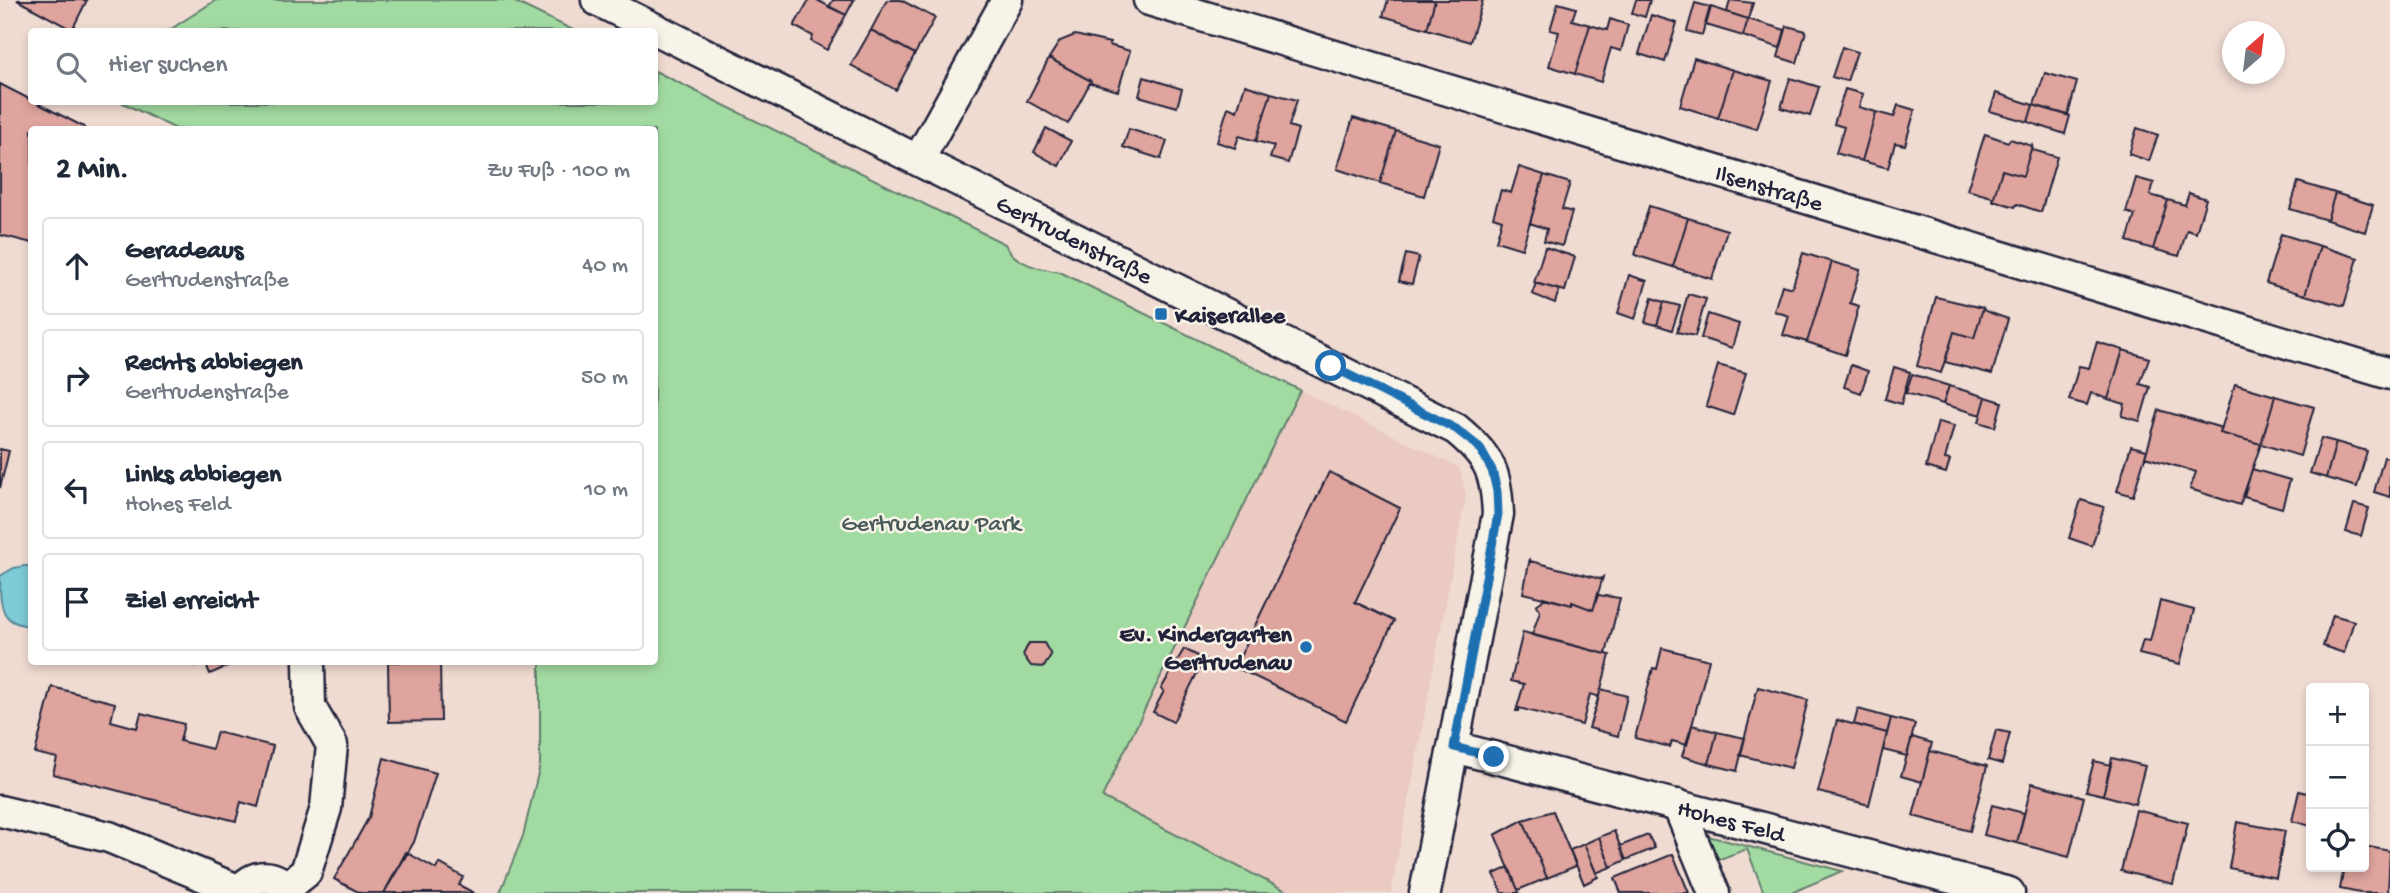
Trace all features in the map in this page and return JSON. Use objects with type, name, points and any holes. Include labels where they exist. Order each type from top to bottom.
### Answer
[{"type":"street","name":"Gertrudenstraße","points":[[597,0],[654,28]]},
{"type":"street","points":[[919,159],[1007,0]]},
{"type":"street","name":"Ilsenstraße","points":[[1149,0],[2390,374]]},
{"type":"street","name":"Gertrudenstraße","points":[[658,30],[1456,429],[1479,447],[1492,470],[1497,491],[1498,514],[1425,893]]},
{"type":"street","points":[[0,811],[109,836],[239,892],[246,884],[262,877],[280,882],[288,890],[306,872],[326,808],[332,745],[310,707],[309,665]]},
{"type":"street","name":"Hohes Feld","points":[[1454,747],[2009,893]]},
{"type":"street","points":[[1678,805],[1714,893]]},
{"type":"shaded area","name":"Ev. Kindergarten Gertrudenau","points":[[1300,390],[1460,468],[1466,496],[1391,893],[1290,893],[1102,798]]},
{"type":"green space","points":[[216,0],[511,0],[569,28],[173,28]]},
{"type":"green space","name":"Gertrudenau Park","points":[[658,72],[1005,244],[1021,261],[1060,272],[1300,390],[1102,797],[1290,893],[500,893],[523,836],[540,765],[540,665],[658,665],[658,126],[170,126],[127,105],[658,105]]},
{"type":"green space","points":[[1704,835],[1842,871],[1791,893],[1764,893],[1747,849],[1720,859],[1713,856]]},
{"type":"water","points":[[28,566],[28,626],[13,622],[8,617],[0,596],[0,576],[14,568]]},
{"type":"building","points":[[17,0],[87,0],[73,28]]},
{"type":"building","points":[[809,0],[817,0],[846,15],[827,50],[811,41],[813,36],[794,26]]},
{"type":"building","points":[[833,0],[854,0],[846,15],[829,7]]},
{"type":"building","points":[[887,0],[901,0],[935,18],[915,54],[871,30]]},
{"type":"building","points":[[1388,0],[1435,0],[1427,29],[1383,16]]},
{"type":"building","points":[[1435,0],[1483,0],[1470,42],[1427,29]]},
{"type":"building","points":[[1636,0],[1650,0],[1645,17],[1632,13]]},
{"type":"building","points":[[1730,0],[1753,3],[1748,19],[1727,12]]},
{"type":"building","points":[[1558,3],[1576,8],[1572,20],[1590,25],[1575,74],[1549,66],[1559,32],[1550,30]]},
{"type":"building","points":[[1695,3],[1710,7],[1702,35],[1687,31]]},
{"type":"building","points":[[1711,7],[1748,19],[1743,36],[1706,25]]},
{"type":"building","points":[[1651,15],[1677,23],[1665,62],[1639,54]]},
{"type":"building","points":[[1610,19],[1628,25],[1621,51],[1611,48],[1601,82],[1575,74],[1590,25],[1607,30]]},
{"type":"building","points":[[1748,19],[1785,30],[1780,48],[1743,36]]},
{"type":"building","points":[[1787,26],[1806,31],[1797,63],[1778,57]]},
{"type":"building","points":[[871,30],[915,54],[896,90],[851,65]]},
{"type":"building","points":[[1075,35],[1130,51],[1118,91],[1090,83],[1091,81],[1049,58],[1060,41]]},
{"type":"building","points":[[1842,47],[1857,52],[1847,81],[1832,77]]},
{"type":"building","points":[[1049,58],[1091,81],[1068,124],[1027,101]]},
{"type":"building","points":[[1694,58],[1733,70],[1718,118],[1680,106]]},
{"type":"building","points":[[1733,70],[1772,81],[1757,129],[1718,118]]},
{"type":"building","points":[[2045,73],[2077,82],[2068,115],[2034,105]]},
{"type":"building","points":[[1144,77],[1182,89],[1177,107],[1139,96]]},
{"type":"building","points":[[1790,78],[1819,87],[1810,116],[1781,108]]},
{"type":"building","points":[[0,84],[28,98],[28,105],[41,105],[82,126],[28,126],[28,242],[0,235]]},
{"type":"building","points":[[1245,85],[1271,93],[1256,141],[1239,136],[1235,148],[1217,142],[1228,107],[1237,111]]},
{"type":"building","points":[[1845,89],[1863,94],[1859,107],[1876,112],[1862,161],[1836,153],[1844,127],[1834,124]]},
{"type":"building","points":[[1271,93],[1297,100],[1289,126],[1298,129],[1288,163],[1270,158],[1274,146],[1256,141]]},
{"type":"building","points":[[1996,93],[2033,105],[2028,122],[1990,111]]},
{"type":"building","points":[[1898,105],[1915,110],[1905,145],[1895,143],[1888,168],[1862,161],[1876,112],[1894,117]]},
{"type":"building","points":[[2033,105],[2070,116],[2065,134],[2028,122]]},
{"type":"building","points":[[1353,118],[1396,131],[1380,183],[1337,169]]},
{"type":"building","points":[[1046,128],[1071,141],[1059,166],[1034,152]]},
{"type":"building","points":[[2137,128],[2158,135],[2149,161],[2129,154]]},
{"type":"building","points":[[1129,129],[1167,141],[1161,159],[1123,147]]},
{"type":"building","points":[[1396,131],[1439,144],[1424,196],[1380,183]]},
{"type":"building","points":[[1985,134],[2032,146],[2023,176],[2002,170],[1993,200],[1992,197],[1967,190]]},
{"type":"building","points":[[2032,146],[2033,150],[2057,157],[2041,212],[1993,200],[2002,170],[2023,176]]},
{"type":"building","points":[[1519,167],[1544,175],[1522,249],[1496,241],[1502,220],[1493,217],[1501,190],[1511,193]]},
{"type":"building","points":[[1544,175],[1570,183],[1562,209],[1572,212],[1562,246],[1544,241],[1547,229],[1530,223]]},
{"type":"building","points":[[2136,178],[2154,183],[2150,195],[2168,200],[2153,249],[2127,241],[2135,215],[2126,212]]},
{"type":"building","points":[[2298,182],[2335,193],[2327,220],[2290,209]]},
{"type":"building","points":[[2189,193],[2206,199],[2196,233],[2187,230],[2179,256],[2153,249],[2168,200],[2185,205]]},
{"type":"building","points":[[2335,193],[2373,205],[2365,232],[2327,220]]},
{"type":"building","points":[[1649,206],[1688,218],[1673,267],[1635,255]]},
{"type":"building","points":[[1688,218],[1727,230],[1712,279],[1673,267]]},
{"type":"building","points":[[2281,234],[2320,246],[2305,295],[2266,283]]},
{"type":"building","points":[[2320,246],[2358,258],[2344,306],[2305,295]]},
{"type":"building","points":[[1545,247],[1575,257],[1565,291],[1534,283]]},
{"type":"building","points":[[1803,253],[1832,262],[1807,342],[1783,335],[1789,316],[1774,311],[1782,285],[1792,288]]},
{"type":"building","points":[[1406,254],[1419,257],[1412,284],[1399,281]]},
{"type":"building","points":[[1832,262],[1860,270],[1850,303],[1859,306],[1845,355],[1807,342]]},
{"type":"building","points":[[1629,275],[1647,281],[1635,319],[1618,313]]},
{"type":"building","points":[[1536,283],[1559,290],[1555,303],[1532,294]]},
{"type":"building","points":[[1688,294],[1706,299],[1695,336],[1677,332]]},
{"type":"building","points":[[1936,297],[1983,308],[1974,338],[1954,332],[1941,373],[1917,366]]},
{"type":"building","points":[[1652,298],[1664,302],[1657,325],[1645,322]]},
{"type":"building","points":[[1664,302],[1680,306],[1672,330],[1657,325]]},
{"type":"building","points":[[1983,308],[2008,319],[1992,374],[1945,362],[1954,332],[1974,338]]},
{"type":"building","points":[[1708,314],[1739,324],[1732,348],[1701,338]]},
{"type":"building","points":[[2097,342],[2123,350],[2108,399],[2091,393],[2087,405],[2069,400],[2079,366],[2089,368]]},
{"type":"building","points":[[2123,350],[2149,358],[2140,384],[2150,387],[2140,421],[2122,416],[2125,404],[2108,399]]},
{"type":"building","points":[[1718,365],[1746,373],[1733,415],[1706,406]]},
{"type":"building","points":[[1851,365],[1868,371],[1861,393],[1844,387]]},
{"type":"building","points":[[1894,367],[1910,372],[1901,404],[1885,399]]},
{"type":"building","points":[[1912,374],[1949,386],[1943,404],[1906,393]]},
{"type":"building","points":[[2235,384],[2275,396],[2261,444],[2220,433]]},
{"type":"building","points":[[1949,386],[1986,397],[1981,415],[1943,404]]},
{"type":"building","points":[[2275,396],[2314,407],[2300,456],[2261,444]]},
{"type":"building","points":[[1986,397],[2002,402],[1995,427],[1979,422]]},
{"type":"building","points":[[2159,410],[2222,428],[2220,433],[2261,444],[2240,505],[2190,489],[2196,472],[2145,457]]},
{"type":"building","points":[[1938,422],[1954,426],[1945,459],[1950,460],[1946,473],[1926,467]]},
{"type":"building","points":[[2321,438],[2336,442],[2326,478],[2310,473]]},
{"type":"building","points":[[2336,442],[2367,451],[2357,487],[2326,478]]},
{"type":"building","points":[[2131,446],[2147,450],[2133,496],[2117,491]]},
{"type":"building","points":[[0,449],[9,451],[0,488]]},
{"type":"building","points":[[2384,457],[2390,458],[2390,497],[2374,492]]},
{"type":"building","points":[[2252,469],[2290,480],[2282,508],[2244,497]]},
{"type":"building","points":[[1329,472],[1400,508],[1355,602],[1394,621],[1346,721],[1235,667]]},
{"type":"building","points":[[2081,500],[2104,507],[2092,546],[2069,538]]},
{"type":"building","points":[[2354,504],[2369,508],[2361,536],[2346,532]]},
{"type":"building","points":[[1530,558],[1530,561],[1600,579],[1603,577],[1593,610],[1572,602],[1572,605],[1523,593]]},
{"type":"building","points":[[1598,595],[1620,598],[1606,654],[1532,635],[1540,611],[1536,605],[1543,597],[1572,605],[1572,602],[1593,610]]},
{"type":"building","points":[[2160,601],[2194,610],[2180,664],[2139,654],[2143,640],[2150,641]]},
{"type":"building","points":[[2333,615],[2354,621],[2344,653],[2323,646]]},
{"type":"building","points":[[1523,632],[1610,655],[1598,700],[1597,696],[1590,694],[1582,725],[1519,708],[1519,711],[1516,711],[1524,684],[1511,681]]},
{"type":"building","points":[[1029,643],[1044,643],[1051,655],[1044,667],[1031,666],[1023,655]]},
{"type":"building","points":[[1662,648],[1709,660],[1687,745],[1672,741],[1670,747],[1635,738],[1653,668],[1657,669]]},
{"type":"building","points":[[1184,649],[1204,659],[1173,722],[1153,712],[1164,691],[1161,689]]},
{"type":"building","points":[[206,665],[230,665],[210,674]]},
{"type":"building","points":[[388,665],[440,665],[441,721],[389,722]]},
{"type":"building","points":[[52,687],[115,703],[111,721],[137,728],[141,713],[184,724],[180,741],[212,749],[217,732],[273,746],[258,807],[241,802],[236,821],[53,774],[57,758],[35,753]]},
{"type":"building","points":[[1758,687],[1808,700],[1791,768],[1740,755]]},
{"type":"building","points":[[1601,689],[1627,696],[1618,736],[1589,728]]},
{"type":"building","points":[[1858,709],[1891,718],[1887,733],[1854,724]]},
{"type":"building","points":[[1891,718],[1915,724],[1907,756],[1883,750]]},
{"type":"building","points":[[1837,720],[1887,733],[1869,805],[1818,792]]},
{"type":"building","points":[[1692,725],[1717,732],[1709,764],[1682,756]]},
{"type":"building","points":[[1996,730],[2010,733],[2002,764],[1988,760]]},
{"type":"building","points":[[1717,732],[1745,738],[1737,771],[1709,764]]},
{"type":"building","points":[[1912,737],[1932,743],[1922,782],[1901,776]]},
{"type":"building","points":[[1930,751],[1987,766],[1970,831],[1913,816]]},
{"type":"building","points":[[384,758],[436,773],[414,842],[384,893],[360,893],[334,879],[369,817]]},
{"type":"building","points":[[2112,758],[2145,766],[2135,804],[2103,795]]},
{"type":"building","points":[[2094,761],[2111,765],[2103,795],[2086,791]]},
{"type":"building","points":[[2032,783],[2084,797],[2069,857],[2017,843]]},
{"type":"building","points":[[2299,791],[2306,793],[2306,825],[2292,821]]},
{"type":"building","points":[[1992,805],[2024,813],[2017,843],[1984,835]]},
{"type":"building","points":[[2136,810],[2188,823],[2173,884],[2121,871]]},
{"type":"building","points":[[1553,811],[1576,866],[1547,878],[1523,820]]},
{"type":"building","points":[[1523,820],[1547,878],[1518,890],[1495,835]]},
{"type":"building","points":[[2237,822],[2285,831],[2276,878],[2229,868]]},
{"type":"building","points":[[1614,831],[1626,860],[1611,867],[1599,837]]},
{"type":"building","points":[[1648,835],[1655,848],[1626,860],[1620,846]]},
{"type":"building","points":[[1599,837],[1611,867],[1596,873],[1584,844]]},
{"type":"building","points":[[1584,844],[1598,877],[1584,884],[1570,850]]},
{"type":"building","points":[[2369,847],[2390,851],[2388,893],[2360,893],[2340,889],[2343,872],[2369,872]]},
{"type":"building","points":[[406,852],[436,869],[439,863],[463,877],[459,885],[474,893],[384,893]]},
{"type":"building","points":[[1673,854],[1689,893],[1621,893],[1615,878]]},
{"type":"building","points":[[1509,867],[1519,893],[1502,893],[1494,874]]},
{"type":"place","name":"Kaiserallee","points":[[1161,314]]},
{"type":"place","name":"Ev. Kindergarten Gertrudenau","points":[[1306,647]]},
{"type":"route","points":[[1331,366],[1456,429],[1479,447],[1492,470],[1497,491],[1498,514],[1454,747],[1494,757]]}]
